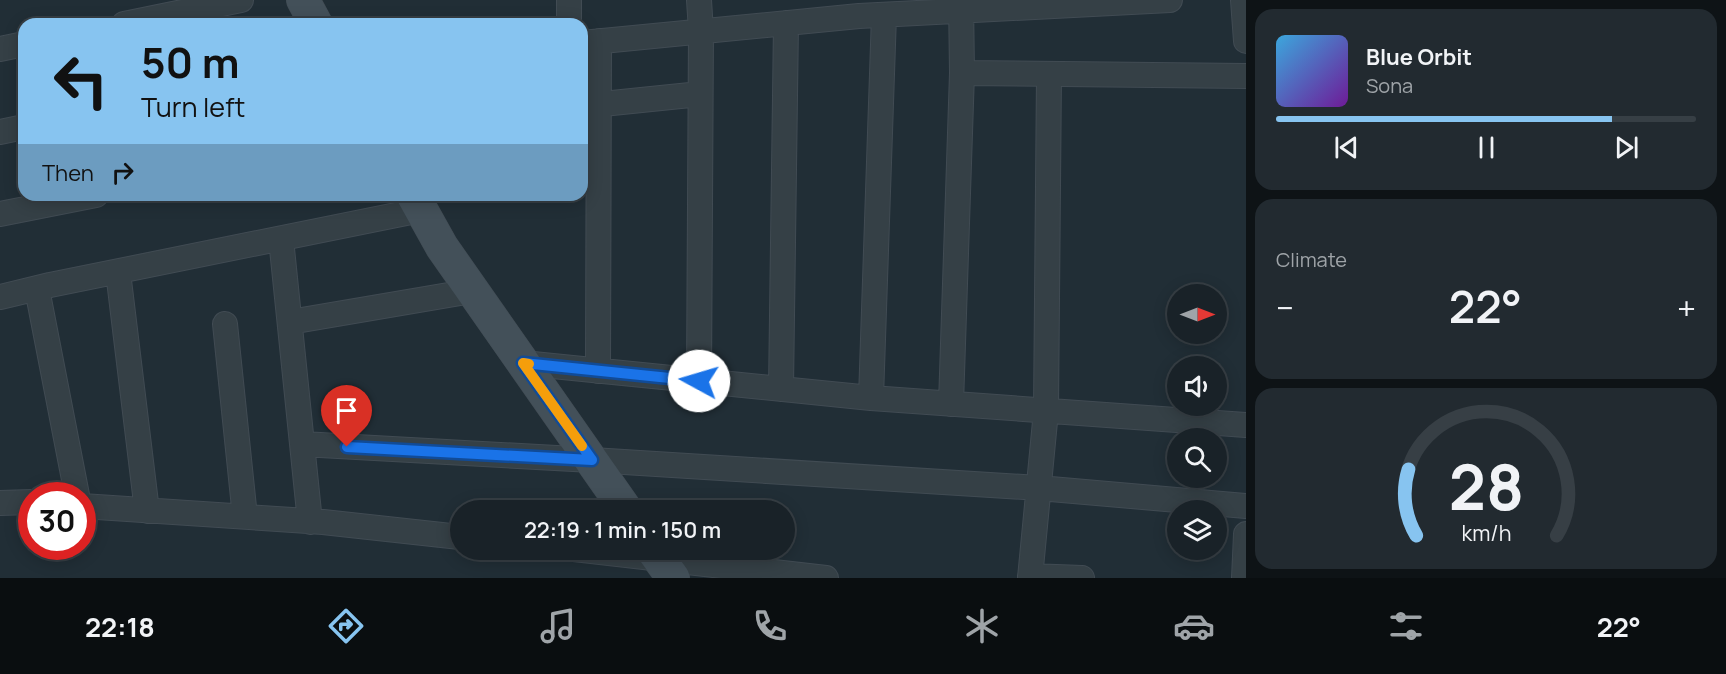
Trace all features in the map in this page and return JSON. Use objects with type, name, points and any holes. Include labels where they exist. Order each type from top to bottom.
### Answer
[{"type":"street","points":[[153,18],[241,0]]},
{"type":"street","points":[[303,0],[313,18]]},
{"type":"street","points":[[569,0],[569,18]]},
{"type":"street","points":[[699,0],[699,381]]},
{"type":"street","points":[[598,371],[590,42],[786,23],[818,10],[884,15],[961,5],[1170,0]]},
{"type":"street","points":[[1243,0],[1246,41]]},
{"type":"street","points":[[951,404],[962,74],[961,5]]},
{"type":"street","points":[[871,398],[884,15]]},
{"type":"street","points":[[781,389],[786,23]]},
{"type":"street","points":[[0,48],[18,45]]},
{"type":"street","points":[[962,74],[1246,76]]},
{"type":"street","points":[[1049,74],[1046,411],[1030,577],[1082,578]]},
{"type":"street","points":[[590,106],[700,94]]},
{"type":"street","points":[[0,132],[18,129]]},
{"type":"street","points":[[0,214],[66,201]]},
{"type":"street","points":[[0,297],[281,239],[417,203],[442,247],[619,500]]},
{"type":"street","points":[[281,239],[310,522]]},
{"type":"street","points":[[118,272],[147,511]]},
{"type":"street","points":[[37,288],[74,482]]},
{"type":"street","points":[[290,322],[472,291]]},
{"type":"street","points":[[225,324],[245,517]]},
{"type":"street","points":[[523,363],[871,398],[1246,425]]},
{"type":"street","points":[[302,444],[1039,488],[1246,506]]},
{"type":"street","points":[[0,503],[18,502]]},
{"type":"street","points":[[96,507],[310,522],[450,536]]},
{"type":"street","points":[[1244,578],[1246,534]]},
{"type":"street","points":[[661,562],[826,578]]},
{"type":"slow traffic","points":[[529,364],[523,363],[582,446]]},
{"type":"route","points":[[347,447],[592,460],[523,363],[699,381]]}]
